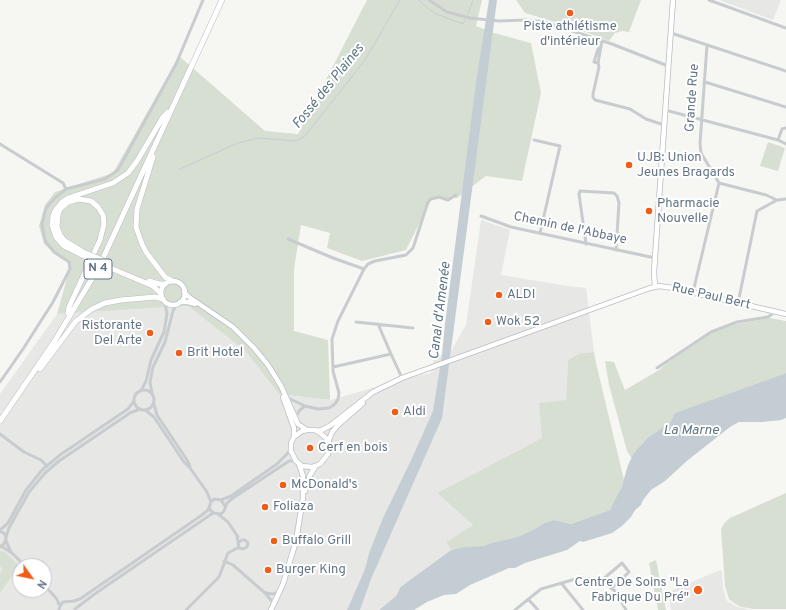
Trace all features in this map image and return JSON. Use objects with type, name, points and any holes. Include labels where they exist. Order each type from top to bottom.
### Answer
[{"type":"highway","name":"N 4","points":[[0,416],[68,313],[106,246],[218,0]]},
{"type":"highway","name":"N 4","points":[[0,421],[58,335],[99,267],[222,0]]},
{"type":"highway","points":[[163,298],[153,286],[83,253],[64,246],[56,237],[52,226],[55,211],[62,202],[68,198],[109,185],[118,181],[128,173],[137,161],[163,117],[168,112]]},
{"type":"highway","points":[[157,142],[137,208],[136,226],[146,252],[165,277],[172,281]]},
{"type":"highway","points":[[68,313],[69,306],[100,240],[104,224],[103,214],[98,207],[91,201],[78,199],[68,202],[60,209],[57,227],[60,235],[65,241],[83,253]]},
{"type":"highway","points":[[109,265],[154,283],[166,284]]},
{"type":"highway","points":[[23,388],[30,382],[70,328],[86,312],[98,306],[116,301],[155,297],[163,298]]},
{"type":"main road","points":[[655,287],[655,258],[673,0]]},
{"type":"main road","points":[[271,610],[280,592],[292,556],[303,498],[304,476],[292,454],[291,447],[294,437],[293,424],[278,387],[252,350],[232,329],[192,302],[171,304],[163,298],[161,290],[166,284],[172,281],[182,285],[184,292],[189,297],[222,319],[244,338],[268,366],[286,398],[299,426],[307,430]]},
{"type":"main road","name":"Rue Paul Bert","points":[[382,388],[402,378],[437,365],[655,287],[673,288],[693,292],[786,314]]},
{"type":"main road","points":[[178,303],[183,297],[184,292]]},
{"type":"main road","points":[[294,437],[302,431],[317,431],[330,426],[362,400],[382,388]]},
{"type":"main road","points":[[328,445],[332,432],[338,425],[382,388]]},
{"type":"main road","points":[[303,498],[310,475],[315,467],[326,458],[329,450],[323,435],[317,431]]},
{"type":"main road","points":[[297,463],[305,467],[315,467]]},
{"type":"street","points":[[0,382],[23,349],[70,272],[71,266],[69,262],[54,252],[46,242],[42,224],[44,214],[50,203],[59,193],[66,189],[105,179],[118,170],[176,64],[203,0]]},
{"type":"street","points":[[429,0],[448,12],[475,19],[545,22],[602,41],[668,66]]},
{"type":"street","points":[[709,0],[786,28]]},
{"type":"street","points":[[671,33],[786,71]]},
{"type":"street","points":[[602,41],[593,98],[595,100],[630,109],[646,119],[664,124]]},
{"type":"street","name":"Grande Rue","points":[[707,45],[700,150],[719,183]]},
{"type":"street","points":[[705,82],[786,107]]},
{"type":"street","points":[[665,110],[778,140],[786,144]]},
{"type":"street","points":[[778,140],[782,129],[786,128]]},
{"type":"street","points":[[534,140],[560,146],[540,234]]},
{"type":"street","points":[[0,144],[63,182],[66,189]]},
{"type":"street","points":[[693,292],[719,183],[766,194],[777,200]]},
{"type":"street","points":[[586,244],[579,194],[580,191],[614,193],[618,196],[619,203],[616,250]]},
{"type":"street","points":[[286,398],[305,406],[326,409],[337,401],[339,393],[333,367],[332,339],[334,330],[364,269],[368,264],[375,261],[406,255],[413,248],[428,202],[431,199],[439,197],[448,200],[456,195]]},
{"type":"street","points":[[738,302],[758,211],[777,200],[786,199]]},
{"type":"street","name":"Chemin de l'Abbaye","points":[[481,216],[511,227],[540,234],[655,258]]},
{"type":"street","points":[[288,239],[364,269]]},
{"type":"street","points":[[6,537],[0,530],[8,523],[30,484],[48,467],[128,409],[134,401],[136,395],[141,391],[146,381],[151,360],[164,332],[167,314],[163,298]]},
{"type":"street","points":[[178,303],[173,311],[165,342],[154,363],[150,382],[157,415],[187,460],[190,468]]},
{"type":"street","points":[[657,368],[711,332],[737,322],[768,317],[776,311]]},
{"type":"street","points":[[356,322],[412,328]]},
{"type":"street","points":[[378,324],[402,378]]},
{"type":"street","points":[[333,367],[391,354]]},
{"type":"street","points":[[141,391],[148,391],[152,393]]},
{"type":"street","points":[[56,598],[71,602],[80,598],[202,515],[209,508],[211,502],[207,492],[184,462],[154,417],[145,410],[136,406],[134,401]]},
{"type":"street","points":[[145,410],[154,404]]},
{"type":"street","points":[[295,419],[299,411],[305,406]]},
{"type":"street","points":[[12,553],[6,541],[9,528],[29,492],[48,467],[130,413],[140,409]]},
{"type":"street","points":[[0,434],[24,452],[41,460],[48,467]]},
{"type":"street","points":[[207,492],[216,499],[221,500],[231,496],[277,464],[288,453],[291,447]]},
{"type":"street","points":[[239,547],[240,541],[228,522],[224,511],[225,506],[233,498],[289,461],[297,463]]},
{"type":"street","points":[[211,502],[216,499]]},
{"type":"street","points":[[221,500],[225,506]]},
{"type":"street","points":[[209,508],[213,514]]},
{"type":"street","points":[[219,515],[224,511]]},
{"type":"street","points":[[71,602],[74,605],[75,610],[96,593],[213,514],[219,515],[228,522]]},
{"type":"street","points":[[6,541],[0,546],[12,553],[17,558]]},
{"type":"street","points":[[186,610],[216,580],[228,552],[239,547],[243,549],[248,546],[247,542],[240,541]]},
{"type":"street","points":[[224,561],[233,565],[265,593],[274,604]]},
{"type":"street","points":[[601,581],[622,563],[629,572],[612,588]]},
{"type":"street","points":[[515,610],[541,589],[579,578],[601,581],[612,588],[620,598],[626,610]]},
{"type":"street","points":[[562,584],[583,610]]},
{"type":"street","points":[[265,593],[273,594],[280,592]]},
{"type":"street","points":[[52,594],[60,606]]},
{"type":"street","points":[[528,599],[538,610]]},
{"type":"street","points":[[59,610],[60,606],[65,601]]},
{"type":"shaded area","points":[[367,0],[482,0],[476,26],[494,33],[531,43],[541,93],[522,181],[486,176],[457,198],[432,198],[406,250],[362,261],[327,248],[330,233],[301,225],[294,269],[294,331],[328,340],[330,400],[279,394],[245,351],[188,306],[57,314],[71,264],[44,244],[39,226],[45,205],[55,192],[113,173],[179,56],[265,131],[298,134]]},
{"type":"shaded area","points":[[516,0],[641,0],[629,32],[622,31],[615,33],[609,41],[572,27],[525,13]]},
{"type":"shaded area","points":[[719,0],[781,0],[773,20]]},
{"type":"shaded area","points":[[768,142],[785,148],[778,171],[760,166]]},
{"type":"shaded area","points":[[481,220],[510,230],[501,275],[586,288],[594,352],[580,353],[568,360],[566,400],[542,438],[437,493],[473,525],[446,542],[451,550],[399,588],[401,589],[396,596],[379,610],[0,610],[0,394],[57,314],[188,306],[245,351],[279,394],[330,400],[431,373],[434,357],[451,351],[466,325]]},
{"type":"shaded area","points":[[770,318],[786,321],[786,373],[676,413],[670,423],[648,437],[643,442],[632,459],[627,451],[609,385],[605,361],[614,362],[625,390],[659,370],[713,332],[737,324]]},
{"type":"shaded area","points":[[594,352],[624,480],[616,500],[610,510],[571,524],[554,520],[544,523],[517,537],[483,546],[451,550],[446,542],[473,525],[437,493],[542,438],[539,403],[566,400],[568,360],[580,353]]},
{"type":"shaded area","points":[[786,493],[786,609],[754,609],[741,607],[729,599],[725,586],[721,529],[725,522],[730,518]]},
{"type":"shaded area","points":[[0,551],[5,552],[12,559],[12,576],[0,593],[0,574],[3,569],[0,566]]},
{"type":"shaded area","points":[[656,560],[666,610],[658,610],[649,563]]},
{"type":"shaded area","name":"Centre De Soins \"La Fabrique Du Pré\"","points":[[720,570],[722,571],[723,588],[727,601],[738,607],[751,610],[671,610],[668,592]]},
{"type":"water","name":"Canal d'Amenée","points":[[489,0],[497,0],[442,418],[371,579],[360,610],[347,610],[366,566],[369,553],[383,518],[433,411],[442,355],[476,83]]},
{"type":"water","name":"La Marne","points":[[786,373],[786,418],[762,422],[739,422],[730,427],[688,460],[665,481],[651,490],[631,517],[612,533],[583,542],[580,541],[567,550],[525,563],[515,568],[509,568],[470,585],[456,594],[444,595],[427,602],[414,610],[379,610],[396,596],[400,589],[399,588],[451,550],[483,546],[517,537],[544,523],[554,520],[571,524],[610,510],[622,486],[628,465],[634,453],[648,437],[670,423],[675,413]]},
{"type":"waterway","name":"Fossé des Plaines","points":[[180,169],[238,143],[258,138],[296,141],[305,136],[365,60],[400,0]]},
{"type":"waterway","name":"Fossé des Plaines","points":[[418,0],[434,13],[463,24],[465,20]]},
{"type":"waterway","name":"Fossé des Plaines","points":[[468,14],[473,0]]},
{"type":"place","name":"Piste athlétisme d'intérieur","points":[[570,13]]},
{"type":"place","name":"UJB: Union Jeunes Bragards","points":[[629,165]]},
{"type":"place","name":"Pharmacie Nouvelle","points":[[649,211]]},
{"type":"place","name":"ALDI","points":[[499,295]]},
{"type":"place","name":"Wok 52","points":[[488,322]]},
{"type":"place","name":"Ristorante Del Arte","points":[[150,333]]},
{"type":"place","name":"Brit Hotel","points":[[179,353]]},
{"type":"place","name":"Aldi","points":[[395,412]]},
{"type":"place","name":"Cerf en bois","points":[[310,448]]},
{"type":"place","name":"McDonald's","points":[[283,485]]},
{"type":"place","name":"Foliaza","points":[[265,507]]},
{"type":"place","name":"Buffalo Grill","points":[[274,541]]},
{"type":"place","name":"Burger King","points":[[268,570]]},
{"type":"place","name":"Centre De Soins \"La Fabrique Du Pré\"","points":[[698,590]]}]
